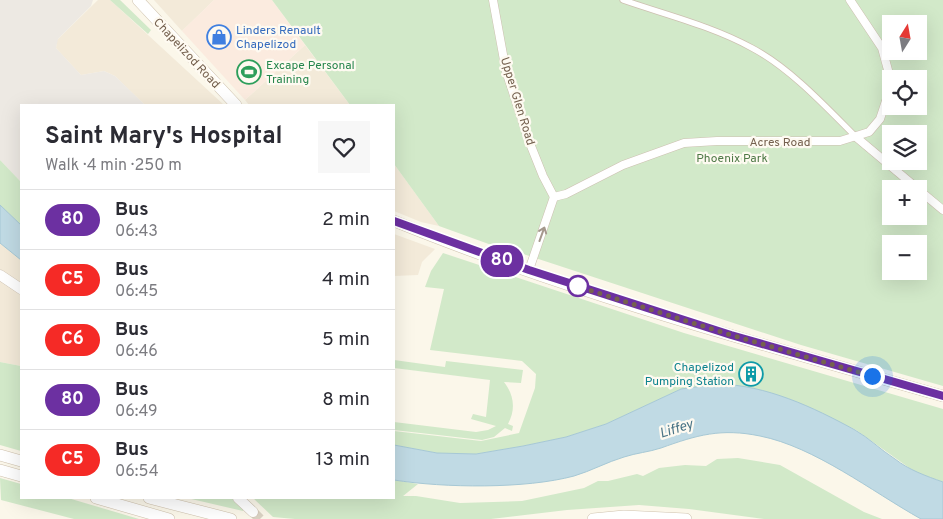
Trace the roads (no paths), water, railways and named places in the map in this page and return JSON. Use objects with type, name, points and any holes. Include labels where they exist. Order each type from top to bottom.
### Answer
[{"type":"main road","name":"Chapelizod Road","points":[[138,0],[235,104]]},
{"type":"main road","points":[[395,221],[529,270],[731,335],[943,396]]},
{"type":"main road","points":[[0,455],[20,460]]},
{"type":"main road","points":[[0,470],[20,476]]},
{"type":"main road","points":[[99,499],[169,519]]},
{"type":"main road","points":[[153,499],[231,519]]},
{"type":"main road","points":[[593,519],[624,516],[686,519]]},
{"type":"street","name":"Upper Glen Road","points":[[493,0],[506,71],[532,150],[554,197]]},
{"type":"street","points":[[623,0],[725,35],[754,49],[828,109],[856,137],[907,180]]},
{"type":"street","name":"Acres Road","points":[[554,197],[566,194],[623,165],[684,143],[717,140],[840,141],[869,132],[880,119],[888,95],[888,70],[882,48],[850,0]]},
{"type":"street","points":[[529,270],[554,197]]},
{"type":"street","points":[[927,197],[943,210]]},
{"type":"street","points":[[0,275],[20,288]]},
{"type":"street","points":[[239,499],[252,512]]},
{"type":"water","points":[[0,205],[20,224],[20,259],[0,243]]},
{"type":"water","name":"Liffey","points":[[718,384],[754,388],[789,399],[823,413],[855,430],[906,466],[943,482],[943,519],[921,519],[842,471],[801,450],[760,436],[733,433],[698,436],[611,461],[574,476],[555,480],[485,486],[436,485],[395,480],[395,445],[437,453],[476,454],[523,446],[566,437],[606,424],[681,389]]},
{"type":"tunnel","points":[[253,512],[260,519]]},
{"type":"place","name":"Linders Renault Chapelizod","points":[[219,37]]},
{"type":"place","name":"Excape Personal Training","points":[[249,72]]},
{"type":"place","name":"Chapelizod Pumping Station","points":[[751,374]]},
{"type":"park label","name":"Phoenix Park","points":[[732,158]]}]
